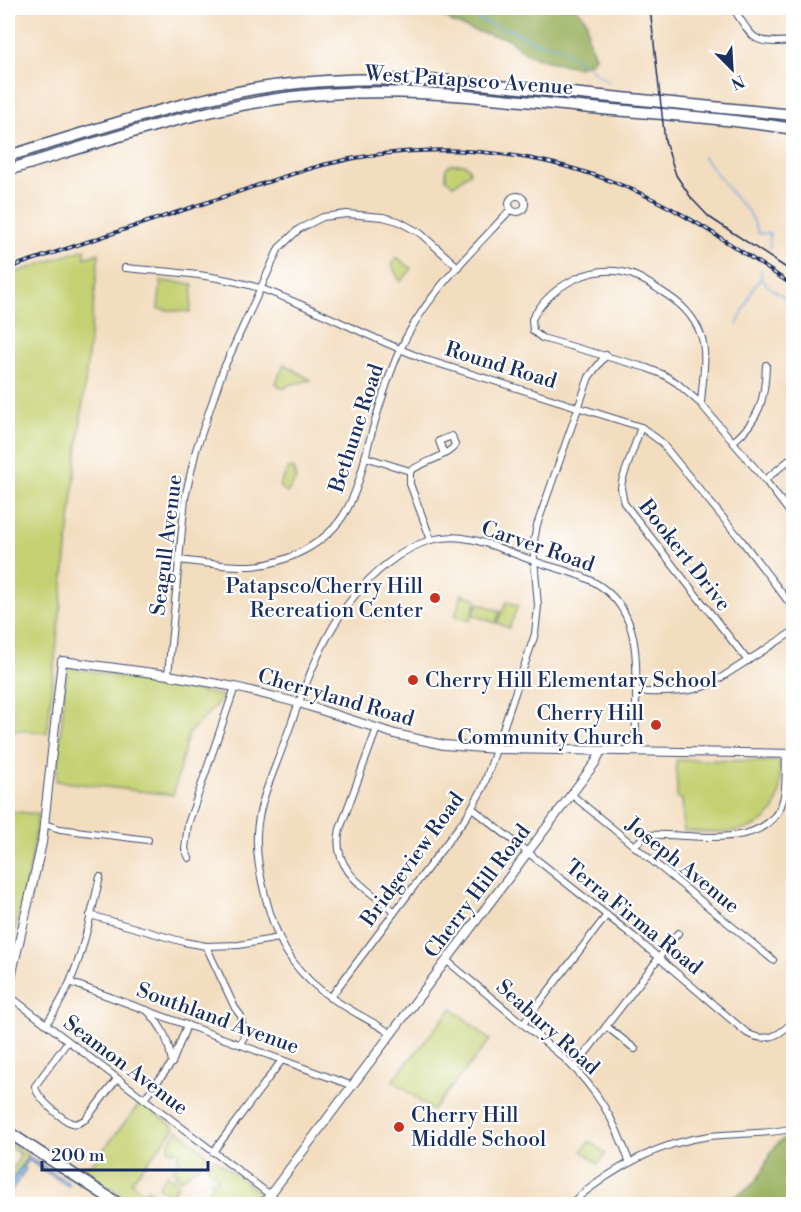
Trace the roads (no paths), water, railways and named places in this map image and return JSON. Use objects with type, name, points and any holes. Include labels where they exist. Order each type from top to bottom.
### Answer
[{"type":"main road","name":"West Patapsco Avenue","points":[[8,156],[188,103],[256,89],[322,81],[401,79],[449,81],[794,115]]},
{"type":"main road","name":"West Patapsco Avenue","points":[[8,170],[202,113],[258,102],[324,94],[395,91],[437,93],[706,118],[794,129]]},
{"type":"main road","points":[[706,118],[713,116],[751,120],[761,111],[766,120],[778,127]]},
{"type":"main road","points":[[8,1132],[119,1204]]},
{"type":"street","points":[[733,8],[751,35],[759,41],[771,43],[794,41]]},
{"type":"street","name":"Bethune Road","points":[[179,560],[252,566],[280,561],[305,550],[327,534],[345,513],[357,488],[385,388],[400,350],[427,305],[511,209]]},
{"type":"street","name":"Seagull Avenue","points":[[168,675],[185,498],[204,423],[223,369],[272,260],[288,238],[311,221],[336,214],[384,217],[398,221],[420,233],[458,267]]},
{"type":"street","name":"Round Road","points":[[125,268],[203,276],[260,288],[400,350],[640,427],[652,434],[666,449],[736,533],[794,609]]},
{"type":"street","points":[[700,404],[704,359],[698,327],[683,307],[633,275],[608,271],[596,272],[561,286],[537,310],[530,323],[533,331],[542,338],[606,355],[664,375],[689,392],[765,480],[794,518]]},
{"type":"street","name":"Bridgeview Road","points":[[330,999],[472,808],[483,788],[535,634],[538,606],[534,538],[537,525],[589,377],[606,355]]},
{"type":"street","points":[[733,442],[757,416],[764,392],[766,365]]},
{"type":"street","name":"Bookert Drive","points":[[640,427],[622,481],[624,502],[748,661]]},
{"type":"street","points":[[365,457],[410,471],[444,454]]},
{"type":"street","points":[[765,480],[794,456]]},
{"type":"street","points":[[392,1034],[330,999],[303,975],[291,960],[279,938],[270,912],[259,866],[256,834],[262,805],[299,703],[326,638],[357,591],[395,558],[430,540],[410,484],[410,471]]},
{"type":"street","name":"Carver Road","points":[[430,540],[455,537],[467,539],[592,581],[611,595],[621,607],[633,632],[636,645],[635,752]]},
{"type":"street","points":[[636,692],[680,692],[702,688],[794,631]]},
{"type":"street","name":"Cherryland Road","points":[[45,824],[62,661],[168,675],[235,687],[299,703],[426,742],[496,749],[601,751]]},
{"type":"street","points":[[189,858],[185,849],[188,824],[235,687]]},
{"type":"street","points":[[377,728],[340,829],[339,856],[356,880],[394,911]]},
{"type":"street","points":[[601,751],[790,754],[782,802],[775,816],[758,830],[735,836],[646,835],[634,846]]},
{"type":"street","name":"Cherry Hill Road","points":[[263,1204],[572,795],[595,764],[601,751]]},
{"type":"street","name":"Joseph Avenue","points":[[572,795],[773,960]]},
{"type":"street","name":"Terra Firma Road","points":[[472,808],[607,915],[747,1033],[759,1038],[778,1035],[794,1020]]},
{"type":"street","points":[[8,990],[45,824],[60,829],[148,840]]},
{"type":"street","points":[[46,1024],[63,1001],[72,983],[100,877]]},
{"type":"street","points":[[90,915],[184,942],[206,946],[239,945],[279,938]]},
{"type":"street","points":[[523,1024],[607,915]]},
{"type":"street","points":[[574,1068],[678,933]]},
{"type":"street","points":[[206,946],[241,1016],[244,1037],[240,1044]]},
{"type":"street","name":"Seabury Road","points":[[446,960],[574,1068],[590,1085],[607,1110],[629,1161]]},
{"type":"street","name":"Southland Avenue","points":[[72,983],[353,1086]]},
{"type":"street","name":"Seamon Avenue","points":[[8,995],[282,1204]]},
{"type":"street","points":[[147,1010],[164,1031],[172,1063]]},
{"type":"street","points":[[144,1099],[172,1063],[187,1025]]},
{"type":"street","points":[[606,1026],[635,1049]]},
{"type":"street","points":[[68,1041],[36,1083],[35,1090],[39,1098],[72,1123],[79,1123],[86,1119],[117,1078]]},
{"type":"street","points":[[213,1152],[282,1060]]},
{"type":"street","points":[[570,1204],[598,1181],[629,1161],[659,1148],[692,1139],[794,1128]]},
{"type":"water","points":[[28,1156],[70,1184],[68,1186],[28,1160],[23,1167],[26,1169],[10,1193],[8,1187]]},
{"type":"waterway","points":[[451,8],[500,28],[509,29],[535,42],[558,46],[609,82]]},
{"type":"waterway","points":[[703,156],[749,212],[759,234],[770,234],[770,248]]},
{"type":"waterway","points":[[761,269],[761,278],[769,287],[794,304]]},
{"type":"waterway","points":[[737,325],[754,287],[761,278]]},
{"type":"tram line","points":[[650,8],[665,141],[676,175],[692,199],[709,217],[794,273]]},
{"type":"railway","points":[[8,268],[323,165],[360,157],[436,150],[512,155],[549,162],[621,185],[688,218],[794,286]]},
{"type":"place","name":"Patapsco/Cherry Hill Recreation Center","points":[[435,598]]},
{"type":"place","name":"Cherry Hill Elementary School","points":[[413,680]]},
{"type":"place","name":"Cherry Hill Community Church","points":[[656,725]]},
{"type":"place","name":"Cherry Hill Middle School","points":[[399,1127]]}]
